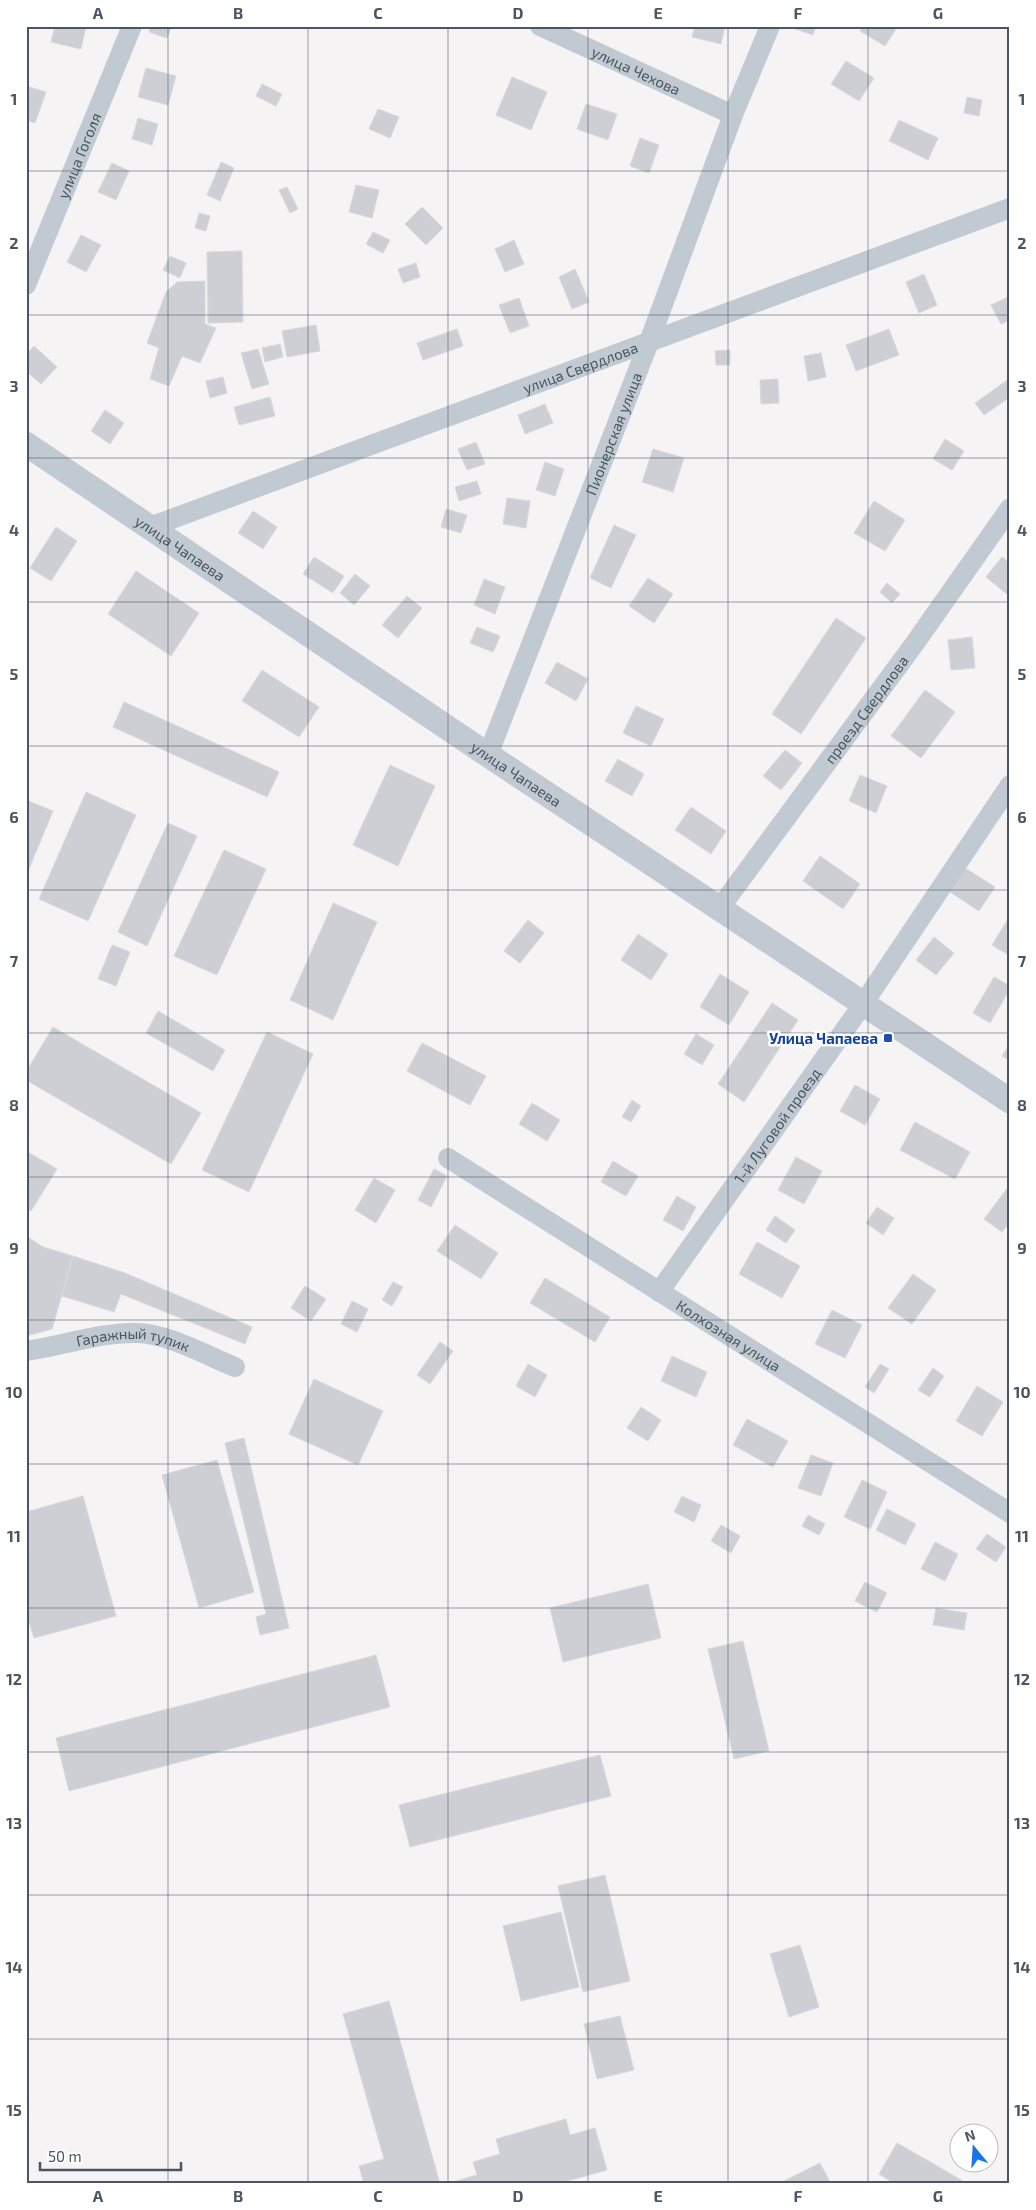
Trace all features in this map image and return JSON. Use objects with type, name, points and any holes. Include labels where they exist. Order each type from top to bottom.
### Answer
[{"type":"street","name":"улица Гоголя","points":[[26,285],[132,26]]},
{"type":"street","name":"улица Чехова","points":[[540,26],[733,114]]},
{"type":"street","name":"Пионерская улица","points":[[488,755],[649,342],[733,114],[770,26]]},
{"type":"street","name":"улица Свердлова","points":[[150,527],[1010,208]]},
{"type":"street","name":"улица Чапаева","points":[[26,444],[488,755],[1010,1101]]},
{"type":"street","name":"проезд Свердлова","points":[[719,909],[915,643],[1010,508]]},
{"type":"street","name":"1-й Луговой проезд","points":[[659,1292],[863,1004],[1010,785]]},
{"type":"street","name":"Колхозная улица","points":[[448,1158],[1010,1513]]},
{"type":"street","name":"Гаражный тупик","points":[[26,1351],[51,1348],[102,1336],[138,1333],[170,1340],[235,1367]]},
{"type":"building","points":[[55,26],[86,26],[81,49],[51,42]]},
{"type":"building","points":[[151,26],[172,26],[167,38],[149,32]]},
{"type":"building","points":[[695,26],[725,26],[721,44],[692,37]]},
{"type":"building","points":[[796,26],[816,26],[813,35],[795,29]]},
{"type":"building","points":[[863,26],[898,26],[885,46],[860,31]]},
{"type":"building","points":[[846,61],[874,78],[859,101],[831,84]]},
{"type":"building","points":[[146,68],[176,76],[168,105],[138,97]]},
{"type":"building","points":[[512,77],[547,92],[531,130],[496,115]]},
{"type":"building","points":[[262,84],[282,94],[276,106],[256,96]]},
{"type":"building","points":[[26,86],[46,92],[35,123],[26,120]]},
{"type":"building","points":[[967,97],[982,100],[979,116],[964,113]]},
{"type":"building","points":[[586,104],[617,114],[608,140],[577,129]]},
{"type":"building","points":[[378,109],[399,117],[390,138],[369,129]]},
{"type":"building","points":[[138,118],[158,124],[152,145],[132,139]]},
{"type":"building","points":[[899,120],[938,138],[928,160],[889,141]]},
{"type":"building","points":[[640,138],[659,145],[649,173],[630,166]]},
{"type":"building","points":[[221,162],[234,168],[220,201],[207,195]]},
{"type":"building","points":[[112,163],[129,171],[116,200],[98,192]]},
{"type":"building","points":[[356,185],[379,190],[372,218],[349,212]]},
{"type":"building","points":[[287,187],[298,209],[290,213],[279,190]]},
{"type":"building","points":[[422,207],[443,228],[426,245],[405,224]]},
{"type":"building","points":[[199,213],[210,216],[206,231],[195,228]]},
{"type":"building","points":[[373,232],[390,240],[383,253],[366,244]]},
{"type":"building","points":[[81,235],[101,245],[86,272],[67,262]]},
{"type":"building","points":[[514,240],[524,264],[505,272],[495,249]]},
{"type":"building","points":[[242,251],[243,322],[208,323],[207,252]]},
{"type":"building","points":[[170,256],[186,263],[180,278],[163,270]]},
{"type":"building","points":[[416,263],[420,277],[403,283],[398,269]]},
{"type":"building","points":[[575,269],[589,302],[572,309],[559,277]]},
{"type":"building","points":[[924,274],[937,305],[919,313],[906,282]]},
{"type":"building","points":[[205,281],[205,324],[216,328],[200,363],[182,356],[169,386],[150,379],[159,348],[147,343],[166,292],[177,282]]},
{"type":"building","points":[[1010,296],[1010,320],[1001,324],[991,305]]},
{"type":"building","points":[[519,298],[529,326],[510,333],[499,305]]},
{"type":"building","points":[[316,325],[320,351],[287,357],[282,331]]},
{"type":"building","points":[[457,329],[463,346],[423,360],[417,343]]},
{"type":"building","points":[[889,329],[899,355],[856,371],[846,345]]},
{"type":"building","points":[[280,344],[283,357],[265,362],[262,348]]},
{"type":"building","points":[[34,346],[57,367],[41,384],[26,371],[26,355]]},
{"type":"building","points":[[258,349],[269,384],[252,389],[241,353]]},
{"type":"building","points":[[730,350],[730,365],[716,365],[715,351]]},
{"type":"building","points":[[821,353],[826,377],[808,381],[804,356]]},
{"type":"building","points":[[223,377],[227,393],[210,398],[206,381]]},
{"type":"building","points":[[1010,378],[1010,397],[984,415],[975,403]]},
{"type":"building","points":[[778,379],[779,403],[761,404],[760,380]]},
{"type":"building","points":[[270,397],[275,416],[239,425],[234,407]]},
{"type":"building","points":[[545,404],[553,423],[525,434],[518,415]]},
{"type":"building","points":[[105,410],[124,423],[110,444],[91,431]]},
{"type":"building","points":[[945,439],[964,451],[952,470],[933,459]]},
{"type":"building","points":[[476,442],[485,464],[467,470],[458,449]]},
{"type":"building","points":[[653,449],[684,458],[673,492],[642,482]]},
{"type":"building","points":[[545,462],[564,469],[555,496],[536,490]]},
{"type":"building","points":[[477,481],[481,494],[459,501],[455,487]]},
{"type":"building","points":[[507,498],[530,501],[526,528],[503,524]]},
{"type":"building","points":[[874,501],[905,520],[885,551],[854,533]]},
{"type":"building","points":[[446,509],[467,515],[461,533],[441,527]]},
{"type":"building","points":[[253,511],[277,527],[263,549],[238,533]]},
{"type":"building","points":[[614,525],[636,535],[611,588],[590,578]]},
{"type":"building","points":[[56,527],[77,541],[51,581],[30,568]]},
{"type":"building","points":[[314,557],[344,576],[333,593],[303,574]]},
{"type":"building","points":[[1002,557],[1010,563],[1008,595],[986,577]]},
{"type":"building","points":[[136,571],[199,613],[171,656],[108,614]]},
{"type":"building","points":[[355,574],[370,586],[354,605],[340,593]]},
{"type":"building","points":[[648,578],[673,594],[654,623],[629,606]]},
{"type":"building","points":[[484,579],[505,587],[495,614],[474,605]]},
{"type":"building","points":[[887,583],[900,594],[892,603],[880,592]]},
{"type":"building","points":[[407,596],[422,608],[398,638],[382,625]]},
{"type":"building","points":[[836,618],[866,638],[801,734],[772,714]]},
{"type":"building","points":[[477,627],[500,636],[493,652],[470,643]]},
{"type":"building","points":[[972,637],[975,668],[951,670],[948,640]]},
{"type":"building","points":[[557,662],[588,679],[576,701],[545,683]]},
{"type":"building","points":[[262,670],[319,707],[299,737],[242,701]]},
{"type":"building","points":[[925,690],[955,712],[921,758],[891,736]]},
{"type":"building","points":[[124,702],[279,772],[267,797],[113,727]]},
{"type":"building","points":[[636,706],[664,719],[651,746],[623,733]]},
{"type":"building","points":[[785,750],[802,763],[781,790],[763,776]]},
{"type":"building","points":[[618,759],[644,774],[632,796],[605,781]]},
{"type":"building","points":[[390,765],[435,786],[398,866],[353,845]]},
{"type":"building","points":[[860,775],[887,786],[876,813],[849,801]]},
{"type":"building","points":[[86,792],[136,815],[88,921],[39,899]]},
{"type":"building","points":[[26,800],[53,811],[26,876]]},
{"type":"building","points":[[691,807],[726,831],[711,854],[675,830]]},
{"type":"building","points":[[168,823],[197,836],[147,946],[118,932]]},
{"type":"building","points":[[224,850],[266,869],[217,975],[174,956]]},
{"type":"building","points":[[820,856],[860,884],[843,909],[803,881]]},
{"type":"building","points":[[962,866],[995,887],[979,911],[947,890]]},
{"type":"building","points":[[333,903],[377,922],[333,1020],[290,1000]]},
{"type":"building","points":[[1010,916],[1010,956],[992,945]]},
{"type":"building","points":[[528,920],[544,933],[520,963],[504,951]]},
{"type":"building","points":[[638,934],[668,954],[651,980],[621,960]]},
{"type":"building","points":[[934,937],[954,953],[936,975],[916,960]]},
{"type":"building","points":[[112,945],[130,952],[116,986],[98,979]]},
{"type":"building","points":[[720,974],[749,992],[729,1025],[700,1007]]},
{"type":"building","points":[[994,977],[1010,986],[1010,989],[990,1023],[973,1013]]},
{"type":"building","points":[[772,1003],[798,1020],[744,1102],[718,1084]]},
{"type":"building","points":[[158,1011],[225,1050],[213,1071],[146,1033]]},
{"type":"building","points":[[53,1027],[201,1113],[171,1164],[26,1080],[26,1072]]},
{"type":"building","points":[[267,1032],[313,1054],[249,1192],[202,1170]]},
{"type":"building","points":[[696,1034],[714,1045],[702,1065],[684,1054]]},
{"type":"building","points":[[422,1043],[486,1076],[470,1105],[407,1071]]},
{"type":"building","points":[[1010,1044],[1010,1061],[1002,1056]]},
{"type":"building","points":[[855,1085],[880,1099],[865,1125],[840,1111]]},
{"type":"building","points":[[632,1100],[641,1106],[631,1122],[622,1117]]},
{"type":"building","points":[[532,1103],[560,1120],[547,1141],[519,1124]]},
{"type":"building","points":[[915,1122],[970,1152],[955,1179],[900,1150]]},
{"type":"building","points":[[26,1151],[57,1169],[31,1211],[26,1208]]},
{"type":"building","points":[[796,1157],[822,1171],[804,1204],[778,1190]]},
{"type":"building","points":[[613,1161],[638,1176],[626,1196],[601,1182]]},
{"type":"building","points":[[434,1169],[447,1176],[431,1207],[418,1200]]},
{"type":"building","points":[[374,1178],[395,1190],[376,1223],[355,1210]]},
{"type":"building","points":[[1009,1186],[1010,1222],[1002,1232],[984,1219]]},
{"type":"building","points":[[677,1196],[696,1207],[683,1231],[663,1220]]},
{"type":"building","points":[[877,1207],[894,1218],[883,1235],[866,1223]]},
{"type":"building","points":[[775,1216],[795,1230],[786,1243],[766,1230]]},
{"type":"building","points":[[455,1225],[498,1253],[481,1279],[437,1251]]},
{"type":"building","points":[[26,1236],[43,1247],[73,1256],[52,1329],[26,1336]]},
{"type":"building","points":[[757,1242],[800,1266],[782,1298],[739,1274]]},
{"type":"building","points":[[73,1256],[125,1273],[252,1327],[245,1344],[121,1294],[114,1312],[62,1296]]},
{"type":"building","points":[[913,1274],[936,1290],[912,1324],[888,1308]]},
{"type":"building","points":[[545,1278],[610,1317],[595,1342],[530,1303]]},
{"type":"building","points":[[393,1282],[403,1287],[392,1306],[382,1300]]},
{"type":"building","points":[[305,1286],[326,1299],[311,1321],[291,1308]]},
{"type":"building","points":[[352,1301],[368,1309],[357,1332],[341,1324]]},
{"type":"building","points":[[832,1310],[862,1325],[845,1358],[815,1344]]},
{"type":"building","points":[[440,1342],[453,1351],[430,1384],[417,1375]]},
{"type":"building","points":[[672,1356],[707,1372],[696,1397],[661,1381]]},
{"type":"building","points":[[528,1364],[547,1375],[535,1397],[516,1386]]},
{"type":"building","points":[[880,1364],[889,1369],[874,1393],[865,1387]]},
{"type":"building","points":[[933,1368],[944,1376],[930,1397],[918,1390]]},
{"type":"building","points":[[314,1379],[383,1411],[358,1465],[289,1434]]},
{"type":"building","points":[[977,1386],[1003,1402],[982,1436],[956,1421]]},
{"type":"building","points":[[641,1407],[661,1420],[648,1441],[627,1428]]},
{"type":"building","points":[[747,1419],[788,1441],[773,1467],[733,1445]]},
{"type":"building","points":[[244,1438],[289,1628],[260,1635],[256,1617],[266,1614],[225,1443]]},
{"type":"building","points":[[811,1455],[833,1463],[821,1496],[798,1488]]},
{"type":"building","points":[[217,1460],[254,1592],[199,1608],[162,1475]]},
{"type":"building","points":[[862,1480],[887,1492],[870,1529],[844,1517]]},
{"type":"building","points":[[83,1496],[116,1616],[34,1638],[26,1612],[26,1512]]},
{"type":"building","points":[[682,1496],[701,1505],[694,1522],[674,1512]]},
{"type":"building","points":[[887,1509],[916,1524],[905,1545],[876,1530]]},
{"type":"building","points":[[808,1515],[825,1524],[819,1535],[802,1526]]},
{"type":"building","points":[[721,1525],[740,1536],[731,1553],[711,1541]]},
{"type":"building","points":[[987,1534],[1006,1547],[996,1562],[976,1549]]},
{"type":"building","points":[[935,1542],[958,1554],[945,1581],[921,1569]]},
{"type":"building","points":[[865,1582],[887,1593],[877,1612],[855,1601]]},
{"type":"building","points":[[648,1584],[661,1638],[563,1662],[550,1608]]},
{"type":"building","points":[[936,1608],[967,1613],[964,1630],[933,1625]]},
{"type":"building","points":[[743,1641],[769,1751],[734,1759],[708,1649]]},
{"type":"building","points":[[376,1655],[390,1707],[69,1791],[56,1738]]},
{"type":"building","points":[[600,1755],[611,1796],[410,1847],[399,1805]]},
{"type":"building","points":[[605,1875],[630,1981],[583,1992],[558,1886]]},
{"type":"building","points":[[561,1912],[579,1987],[521,2001],[503,1926]]},
{"type":"building","points":[[800,1945],[819,2007],[789,2017],[770,1954]]},
{"type":"building","points":[[389,2001],[440,2184],[364,2184],[359,2166],[384,2159],[343,2014]]},
{"type":"building","points":[[620,2016],[634,2070],[597,2079],[584,2024]]},
{"type":"building","points":[[566,2119],[570,2135],[595,2128],[607,2170],[557,2184],[445,2184],[477,2175],[473,2162],[500,2154],[496,2139]]},
{"type":"building","points":[[897,2143],[968,2184],[895,2184],[879,2174]]},
{"type":"building","points":[[820,2163],[831,2184],[779,2184],[790,2178]]},
{"type":"place","name":"Улица Чапаева","points":[[888,1038]]}]
